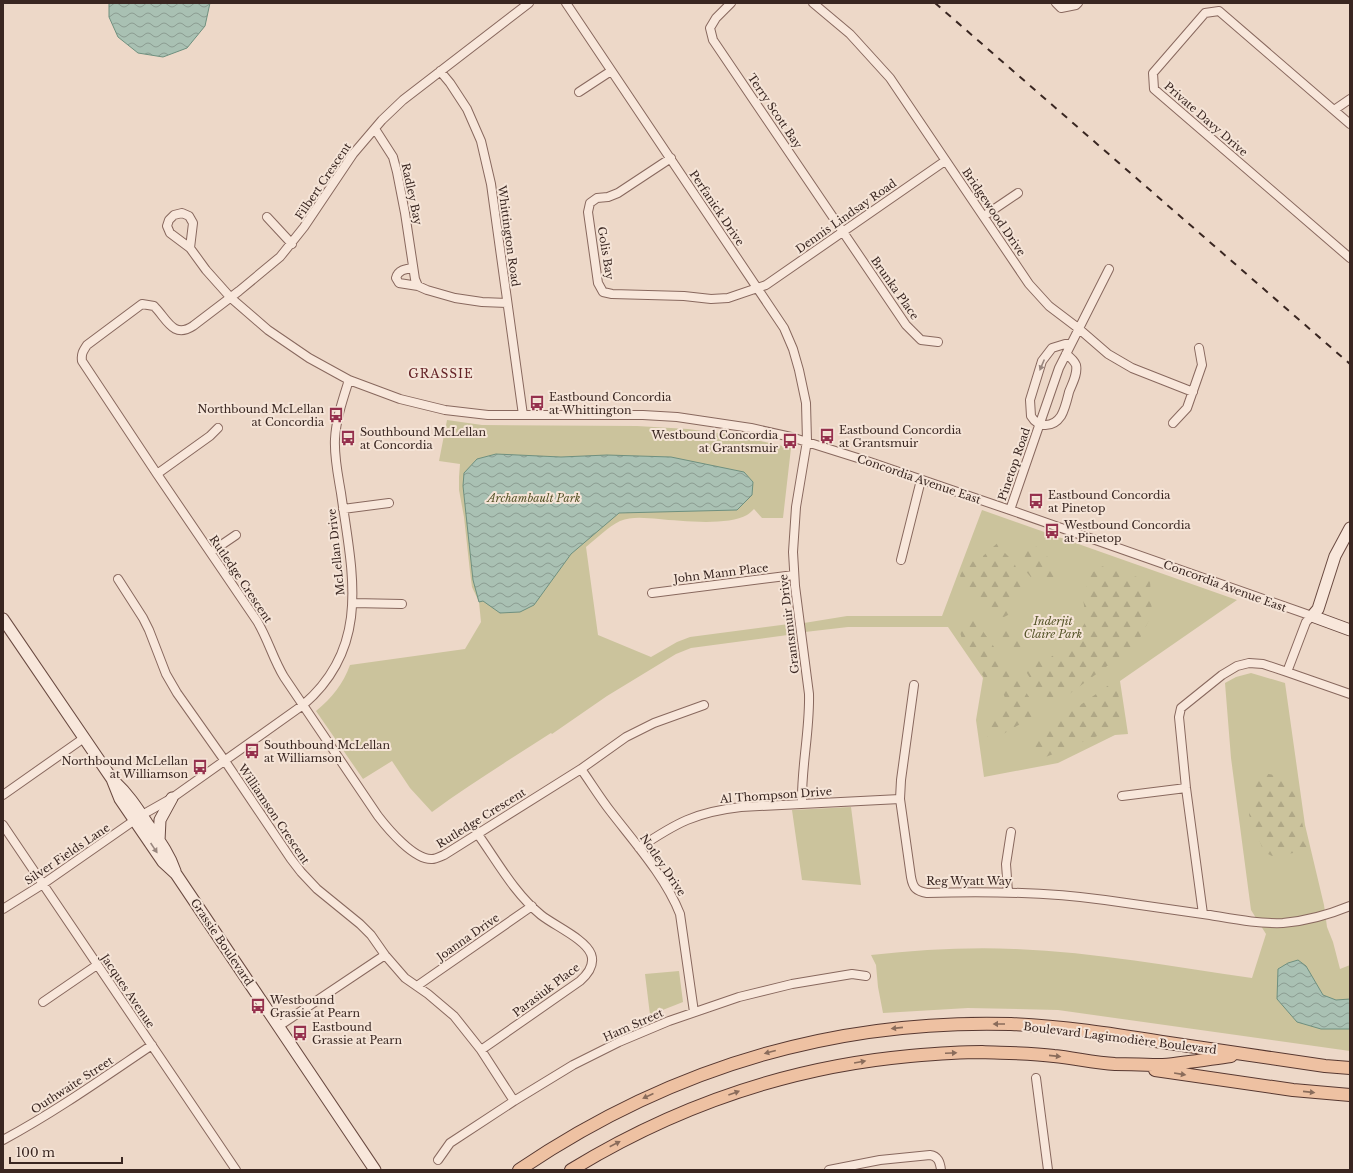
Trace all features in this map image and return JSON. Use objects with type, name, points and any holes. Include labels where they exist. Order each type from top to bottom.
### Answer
[{"type":"main road","points":[[1312,616],[1318,609],[1336,556],[1350,528]]},
{"type":"main road","name":"Concordia Avenue East","points":[[1312,616],[1350,630]]},
{"type":"main road","name":"Grassie Boulevard","points":[[3,619],[112,779],[127,793],[138,818],[163,862],[176,874],[375,1170]]},
{"type":"main road","points":[[159,841],[160,820],[172,798]]},
{"type":"main road","name":"Grassie Boulevard","points":[[138,818],[159,841],[170,857],[176,874]]},
{"type":"main road","name":"Boulevard Lagimodière Boulevard","points":[[519,1170],[560,1143],[606,1117],[691,1078],[753,1057],[786,1048],[853,1034],[919,1026],[1012,1024],[1093,1032],[1350,1068]]},
{"type":"main road","name":"Boulevard Lagimodière Boulevard","points":[[571,1170],[652,1126],[738,1091],[798,1074],[878,1059],[929,1054],[980,1052],[1052,1055],[1114,1064],[1164,1064],[1246,1054]]},
{"type":"main road","points":[[1114,1064],[1293,1090],[1350,1095]]},
{"type":"street","name":"Filbert Crescent","points":[[231,298],[262,273],[292,244],[342,169],[363,141],[382,120],[403,100],[529,3]]},
{"type":"street","name":"Perfanick Drive","points":[[566,3],[784,328],[797,363],[806,403],[807,442]]},
{"type":"street","name":"Terry Scott Bay","points":[[731,3],[716,18],[710,28],[713,40],[844,232]]},
{"type":"street","name":"Bridgewood Drive","points":[[813,3],[850,34],[890,78],[1029,284],[1049,306],[1078,328],[1108,354],[1132,368],[1192,392]]},
{"type":"street","points":[[1056,3],[1061,8],[1076,5],[1078,3]]},
{"type":"street","name":"Private Davy Drive","points":[[1350,124],[1219,11],[1205,13],[1153,73],[1154,89],[1350,258]]},
{"type":"street","name":"Whittington Road","points":[[440,71],[450,83],[467,109],[481,141],[491,184],[523,415]]},
{"type":"street","points":[[579,92],[611,71]]},
{"type":"street","points":[[1334,110],[1350,99]]},
{"type":"street","name":"Radley Bay","points":[[374,129],[393,157],[405,213],[415,279],[418,286]]},
{"type":"street","name":"Golis Bay","points":[[671,158],[628,188],[608,197],[597,198],[590,203],[588,212],[598,283],[603,292],[612,294],[684,296],[711,299],[728,298],[758,288]]},
{"type":"street","name":"Dennis Lindsay Road","points":[[758,288],[766,285],[945,161]]},
{"type":"street","points":[[984,216],[1018,193]]},
{"type":"street","points":[[267,217],[292,244]]},
{"type":"street","name":"Brunka Place","points":[[844,232],[906,325],[921,340],[938,342]]},
{"type":"street","name":"Concordia Avenue East","points":[[190,248],[206,270],[231,298],[274,334],[309,358],[350,380],[400,399],[445,410],[488,415],[643,415],[677,417],[751,428],[807,442],[922,480],[1312,616]]},
{"type":"street","points":[[413,268],[401,270],[397,274],[396,278],[399,283],[418,286],[455,298],[482,302],[507,303]]},
{"type":"street","name":"Pinetop Road","points":[[1010,510],[1059,368],[1109,269]]},
{"type":"street","name":"Rutledge Crescent","points":[[231,298],[193,326],[183,331],[170,326],[154,306],[142,304],[87,345],[81,356],[82,361],[257,621],[268,642],[277,665],[303,705],[378,816],[390,832],[404,845],[424,858],[432,859],[444,855],[581,769],[626,736],[654,723],[704,705]]},
{"type":"street","name":"Pinetop Road","points":[[1066,354],[1074,362],[1076,372],[1062,414],[1056,422],[1052,424],[1047,426],[1039,425],[1030,416],[1030,400],[1042,361],[1052,348],[1070,344]]},
{"type":"street","points":[[1172,423],[1187,408],[1202,365],[1200,348]]},
{"type":"street","name":"McLellan Drive","points":[[138,818],[172,798],[303,705],[322,687],[338,662],[348,637],[353,603],[351,562],[335,440],[341,404],[350,380]]},
{"type":"street","points":[[157,474],[210,436],[218,428]]},
{"type":"street","name":"Grantsmuir Drive","points":[[802,804],[802,769],[809,710],[809,694],[794,575],[793,552],[796,507],[807,442]]},
{"type":"street","points":[[901,560],[922,480]]},
{"type":"street","points":[[343,509],[389,503]]},
{"type":"street","points":[[211,552],[236,535]]},
{"type":"street","name":"John Mann Place","points":[[652,593],[794,575]]},
{"type":"street","name":"Williamson Crescent","points":[[118,579],[144,618],[166,674],[176,693],[225,761],[301,872],[317,889],[360,924],[371,935],[385,955],[405,978],[454,1016],[481,1050],[514,1101]]},
{"type":"street","points":[[353,603],[402,604]]},
{"type":"street","points":[[1287,672],[1306,622],[1312,616]]},
{"type":"street","points":[[1203,914],[1186,788],[1179,717],[1181,708],[1222,675],[1237,666],[1249,663],[1263,664],[1350,694]]},
{"type":"street","name":"Reg Wyatt Way","points":[[914,685],[902,768],[900,799],[911,877],[913,886],[919,892],[1008,892],[1057,894],[1250,921],[1281,923],[1306,920],[1326,915],[1350,906]]},
{"type":"street","points":[[3,795],[84,738]]},
{"type":"street","name":"Notley Drive","points":[[581,769],[610,811],[639,848],[675,901],[680,914],[694,1012]]},
{"type":"street","points":[[1122,796],[1186,788]]},
{"type":"street","name":"Al Thompson Drive","points":[[639,848],[679,822],[716,810],[900,799]]},
{"type":"street","name":"Silver Fields Lane","points":[[3,910],[138,818]]},
{"type":"street","name":"Jacques Avenue","points":[[3,825],[236,1170]]},
{"type":"street","points":[[1008,892],[1006,864],[1010,832]]},
{"type":"street","name":"Parasiuk Place","points":[[477,833],[512,884],[532,906],[551,923],[581,941],[591,954],[592,960],[591,968],[587,975],[580,981],[481,1050]]},
{"type":"street","name":"Joanna Drive","points":[[417,986],[532,906]]},
{"type":"street","points":[[279,1026],[385,955]]},
{"type":"street","points":[[44,1002],[97,965]]},
{"type":"street","name":"Ham Street","points":[[438,1160],[450,1143],[573,1065],[669,1021],[739,997],[792,984],[852,974],[866,976]]},
{"type":"street","name":"Outhwaite Street","points":[[3,1140],[60,1107],[152,1045]]},
{"type":"street","points":[[1036,1078],[1048,1170]]},
{"type":"street","points":[[828,1170],[841,1169],[880,1160],[930,1155],[934,1156],[938,1160],[941,1170]]},
{"type":"green space","name":"Archambault Park","points":[[447,420],[482,425],[637,426],[688,429],[740,436],[791,448],[783,518],[762,518],[754,509],[747,515],[739,518],[717,522],[629,518],[611,526],[586,547],[598,635],[651,657],[677,642],[690,637],[789,624],[793,624],[795,634],[691,648],[676,654],[607,696],[552,734],[551,733],[491,772],[432,812],[410,788],[392,761],[363,779],[316,711],[336,690],[350,665],[465,649],[481,622],[479,602],[472,587],[464,517],[459,490],[460,464],[439,461]]},
{"type":"green space","name":"Inderjit Claire Park","points":[[982,510],[1237,600],[1120,681],[1128,734],[1115,735],[1058,763],[984,777],[976,720],[983,678],[948,627],[848,627],[805,632],[804,623],[847,616],[942,616]]},
{"type":"green space","points":[[1003,538],[1011,541],[1012,545],[1004,552],[1014,562],[1025,593],[1016,597],[1010,594],[1012,613],[1002,618],[991,615],[967,589],[960,576],[967,560],[976,562],[982,566],[983,556]]},
{"type":"green space","points":[[1021,543],[1037,547],[1054,563],[1054,584],[1049,591],[1041,577],[1034,581],[1024,569]]},
{"type":"green space","points":[[1101,566],[1150,581],[1152,614],[1137,644],[1053,706],[1037,690],[1024,668],[1034,662],[1048,659],[1074,641],[1086,621],[1083,598],[1090,574]]},
{"type":"green space","points":[[973,617],[1032,701],[1032,717],[993,740],[986,741],[991,722],[1002,712],[1005,698],[998,680],[986,681],[962,640],[957,619]]},
{"type":"green space","points":[[1009,623],[1014,630],[1031,632],[1021,647],[1020,657],[1010,655],[998,636],[1001,626]]},
{"type":"green space","points":[[1251,673],[1285,683],[1305,825],[1324,905],[1327,927],[1333,942],[1340,969],[1350,965],[1350,1051],[1058,1010],[968,1008],[883,1013],[876,965],[871,955],[925,950],[996,948],[1074,953],[1133,960],[1252,978],[1266,934],[1251,910],[1231,758],[1225,683],[1236,677]]},
{"type":"green space","points":[[1116,680],[1121,711],[1117,728],[1036,761],[1032,737]]},
{"type":"green space","points":[[1262,773],[1293,778],[1308,851],[1272,856],[1264,852],[1249,815],[1254,787]]},
{"type":"green space","points":[[851,807],[861,885],[802,880],[792,810]]},
{"type":"green space","points":[[679,971],[683,1002],[650,1015],[645,974]]},
{"type":"water","points":[[109,3],[210,3],[205,26],[187,48],[163,57],[138,53],[118,37],[109,17]]},
{"type":"water","points":[[496,454],[561,457],[607,455],[671,457],[744,472],[753,482],[752,495],[737,510],[619,513],[571,554],[534,605],[520,612],[500,613],[483,601],[479,602],[473,580],[463,486],[464,473],[477,459]]},
{"type":"water","points":[[1298,960],[1306,966],[1323,995],[1336,1000],[1350,999],[1350,1029],[1321,1029],[1297,1022],[1277,999],[1278,969],[1288,963]]},
{"type":"railway","points":[[935,3],[1350,364]]},
{"type":"place","name":"Eastbound Concordia at Whittington","points":[[537,403]]},
{"type":"place","name":"Northbound McLellan at Concordia","points":[[336,415]]},
{"type":"place","name":"Eastbound Concordia at Grantsmuir","points":[[827,436]]},
{"type":"place","name":"Southbound McLellan at Concordia","points":[[348,438]]},
{"type":"place","name":"Westbound Concordia at Grantsmuir","points":[[790,441]]},
{"type":"place","name":"Eastbound Concordia at Pinetop","points":[[1036,501]]},
{"type":"place","name":"Westbound Concordia at Pinetop","points":[[1052,531]]},
{"type":"place","name":"Southbound McLellan at Williamson","points":[[252,751]]},
{"type":"place","name":"Northbound McLellan at Williamson","points":[[200,767]]},
{"type":"place","name":"Westbound Grassie at Pearn","points":[[258,1006]]},
{"type":"place","name":"Eastbound Grassie at Pearn","points":[[300,1033]]},
{"type":"district","name":"GRASSIE","points":[[441,374]]}]
